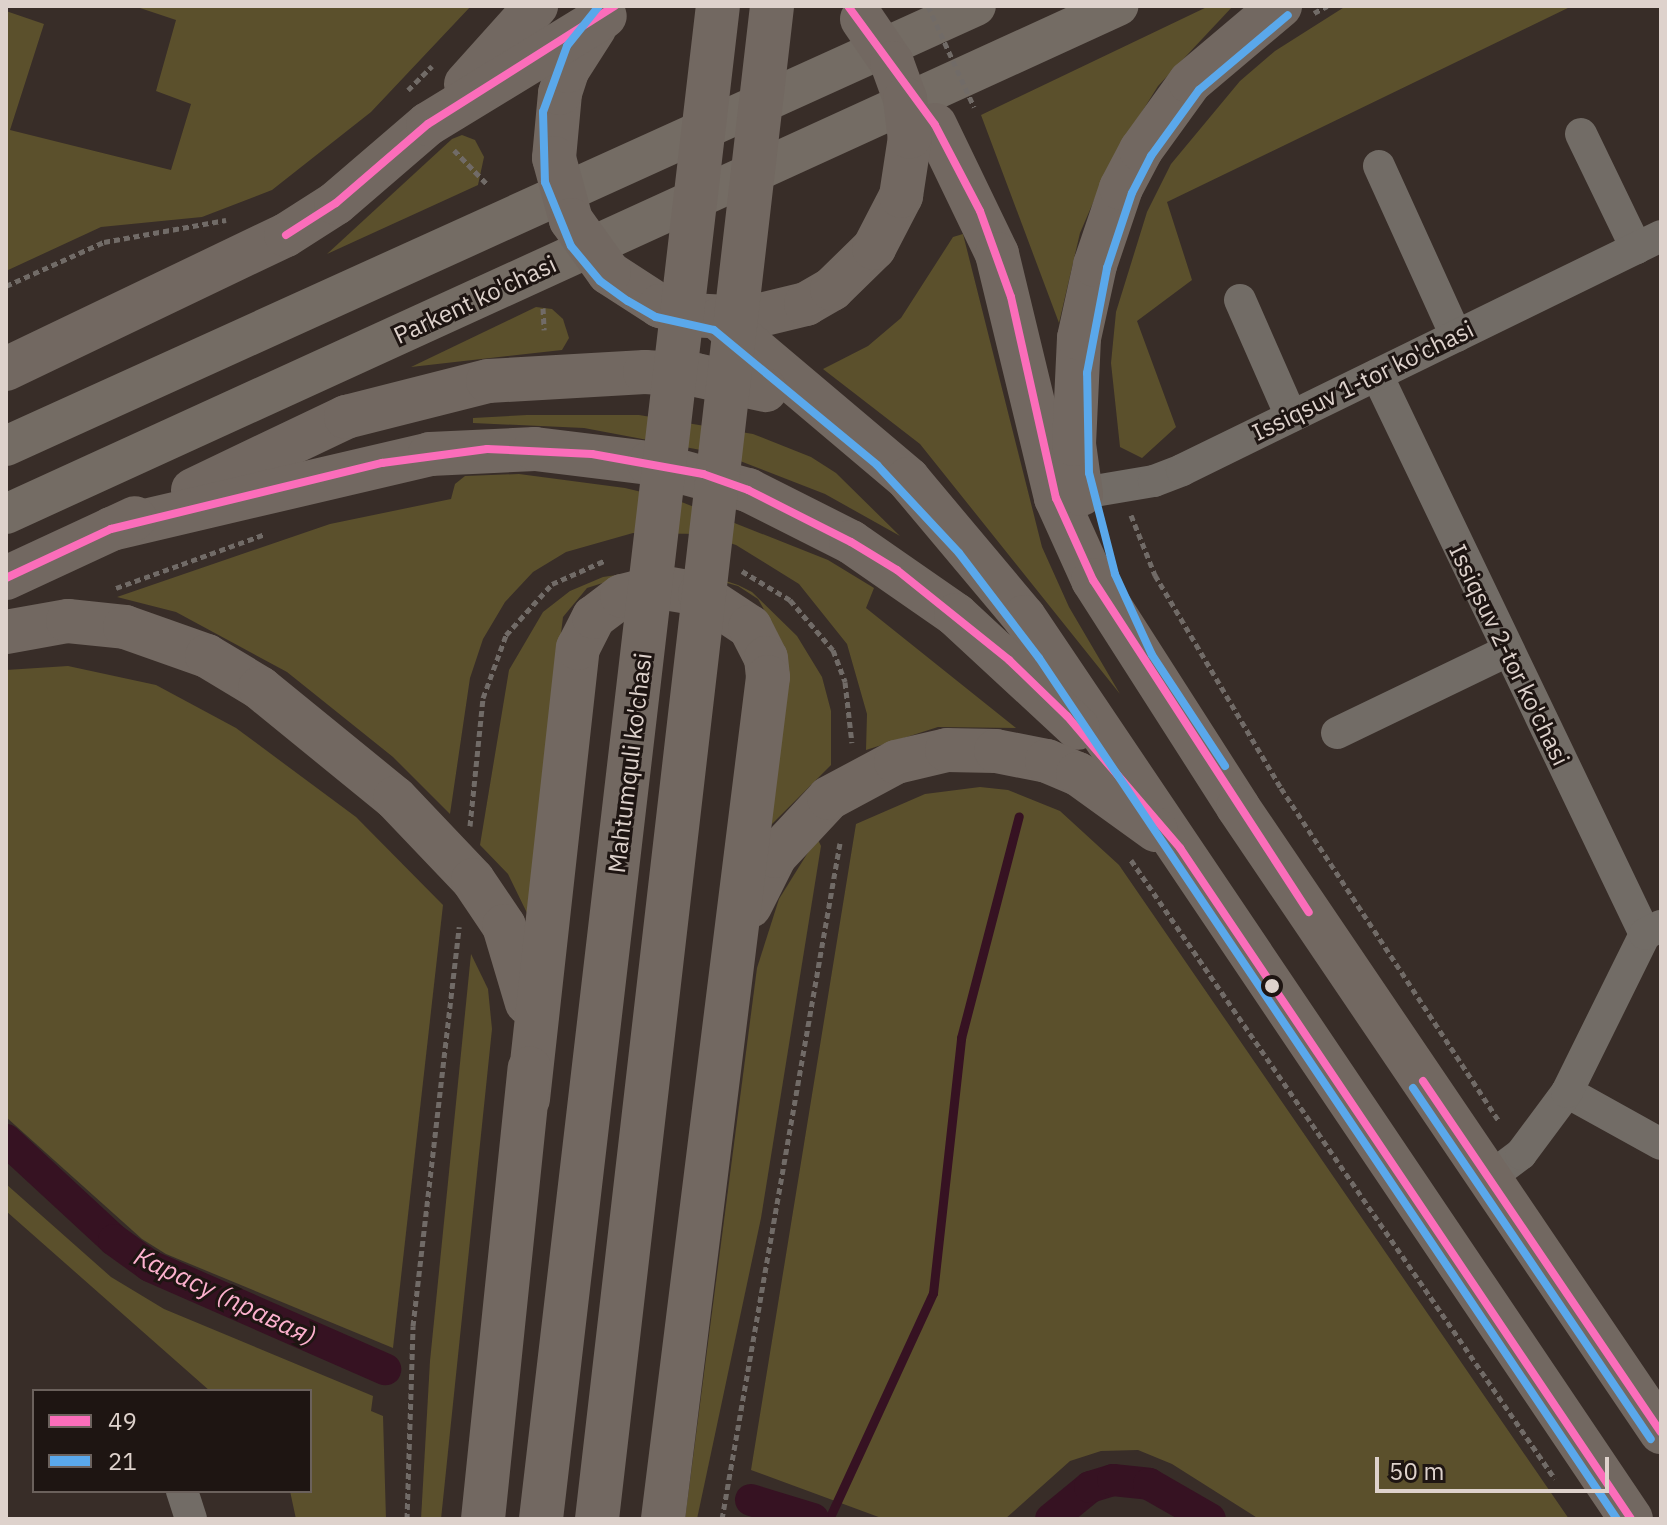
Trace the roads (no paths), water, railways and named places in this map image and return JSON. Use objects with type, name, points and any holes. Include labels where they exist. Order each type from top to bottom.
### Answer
[{"type":"highway","points":[[6,369],[286,235],[336,203],[415,109],[536,6]]},
{"type":"highway","name":"Mahtumquli ko'chasi","points":[[541,1519],[718,6]]},
{"type":"highway","points":[[597,1519],[772,6]]},
{"type":"highway","points":[[415,109],[609,9]]},
{"type":"highway","points":[[609,9],[567,71],[555,114],[554,158],[571,220],[609,273],[660,306],[719,319],[778,315],[832,289],[874,248],[901,196],[922,131]]},
{"type":"highway","points":[[856,10],[892,63],[922,131],[997,254],[1068,496],[1141,661],[1505,1166],[1661,1432]]},
{"type":"highway","points":[[1068,496],[1079,338],[1095,265],[1121,188],[1148,139],[1190,82],[1291,13]]},
{"type":"highway","points":[[584,373],[719,319]]},
{"type":"highway","points":[[719,319],[861,436],[929,501],[996,581],[1180,848],[1631,1519]]},
{"type":"highway","points":[[6,578],[346,417],[488,381],[584,373],[696,375],[750,385],[861,436]]},
{"type":"highway","points":[[111,529],[430,454],[535,449],[703,474],[748,490],[851,542],[956,615],[1067,716],[1180,848]]},
{"type":"highway","points":[[483,1519],[574,663],[594,617],[639,590],[679,590],[720,603],[750,627],[766,658],[766,695],[663,1519]]},
{"type":"highway","points":[[6,632],[37,624],[97,622],[180,644],[260,688],[355,762],[473,880],[504,926],[528,1009],[528,1099]]},
{"type":"highway","points":[[734,954],[762,879],[810,815],[848,785],[921,755],[983,750],[1047,761],[1078,774],[1180,848]]},
{"type":"main road","points":[[6,446],[976,6]]},
{"type":"main road","name":"Parkent ko'chasi","points":[[6,514],[1118,6]]},
{"type":"street","points":[[1581,134],[1648,242]]},
{"type":"street","points":[[1379,166],[1456,336]]},
{"type":"street","name":"Issiqsuv 1-tor ko'chasi","points":[[1068,496],[1123,487],[1182,470],[1648,242]]},
{"type":"street","points":[[1240,300],[1291,416]]},
{"type":"street","name":"Issiqsuv 2-tor ko'chasi","points":[[1377,375],[1505,652],[1653,930]]},
{"type":"street","points":[[1337,733],[1505,652]]},
{"type":"street","points":[[1505,1166],[1567,1092],[1653,930]]},
{"type":"street","points":[[1567,1092],[1661,1144]]},
{"type":"street","points":[[183,1493],[191,1519]]},
{"type":"waterway","points":[[829,1519],[933,1293],[961,1038],[1019,816]]},
{"type":"waterway","name":"Карасу (правая)","points":[[6,1140],[114,1240],[150,1266],[385,1369]]},
{"type":"waterway","name":"Карасу (правая)","points":[[1051,1519],[1090,1487],[1113,1480],[1149,1484],[1210,1519]]},
{"type":"waterway","name":"Карасу (правая)","points":[[751,1500],[813,1519]]}]
